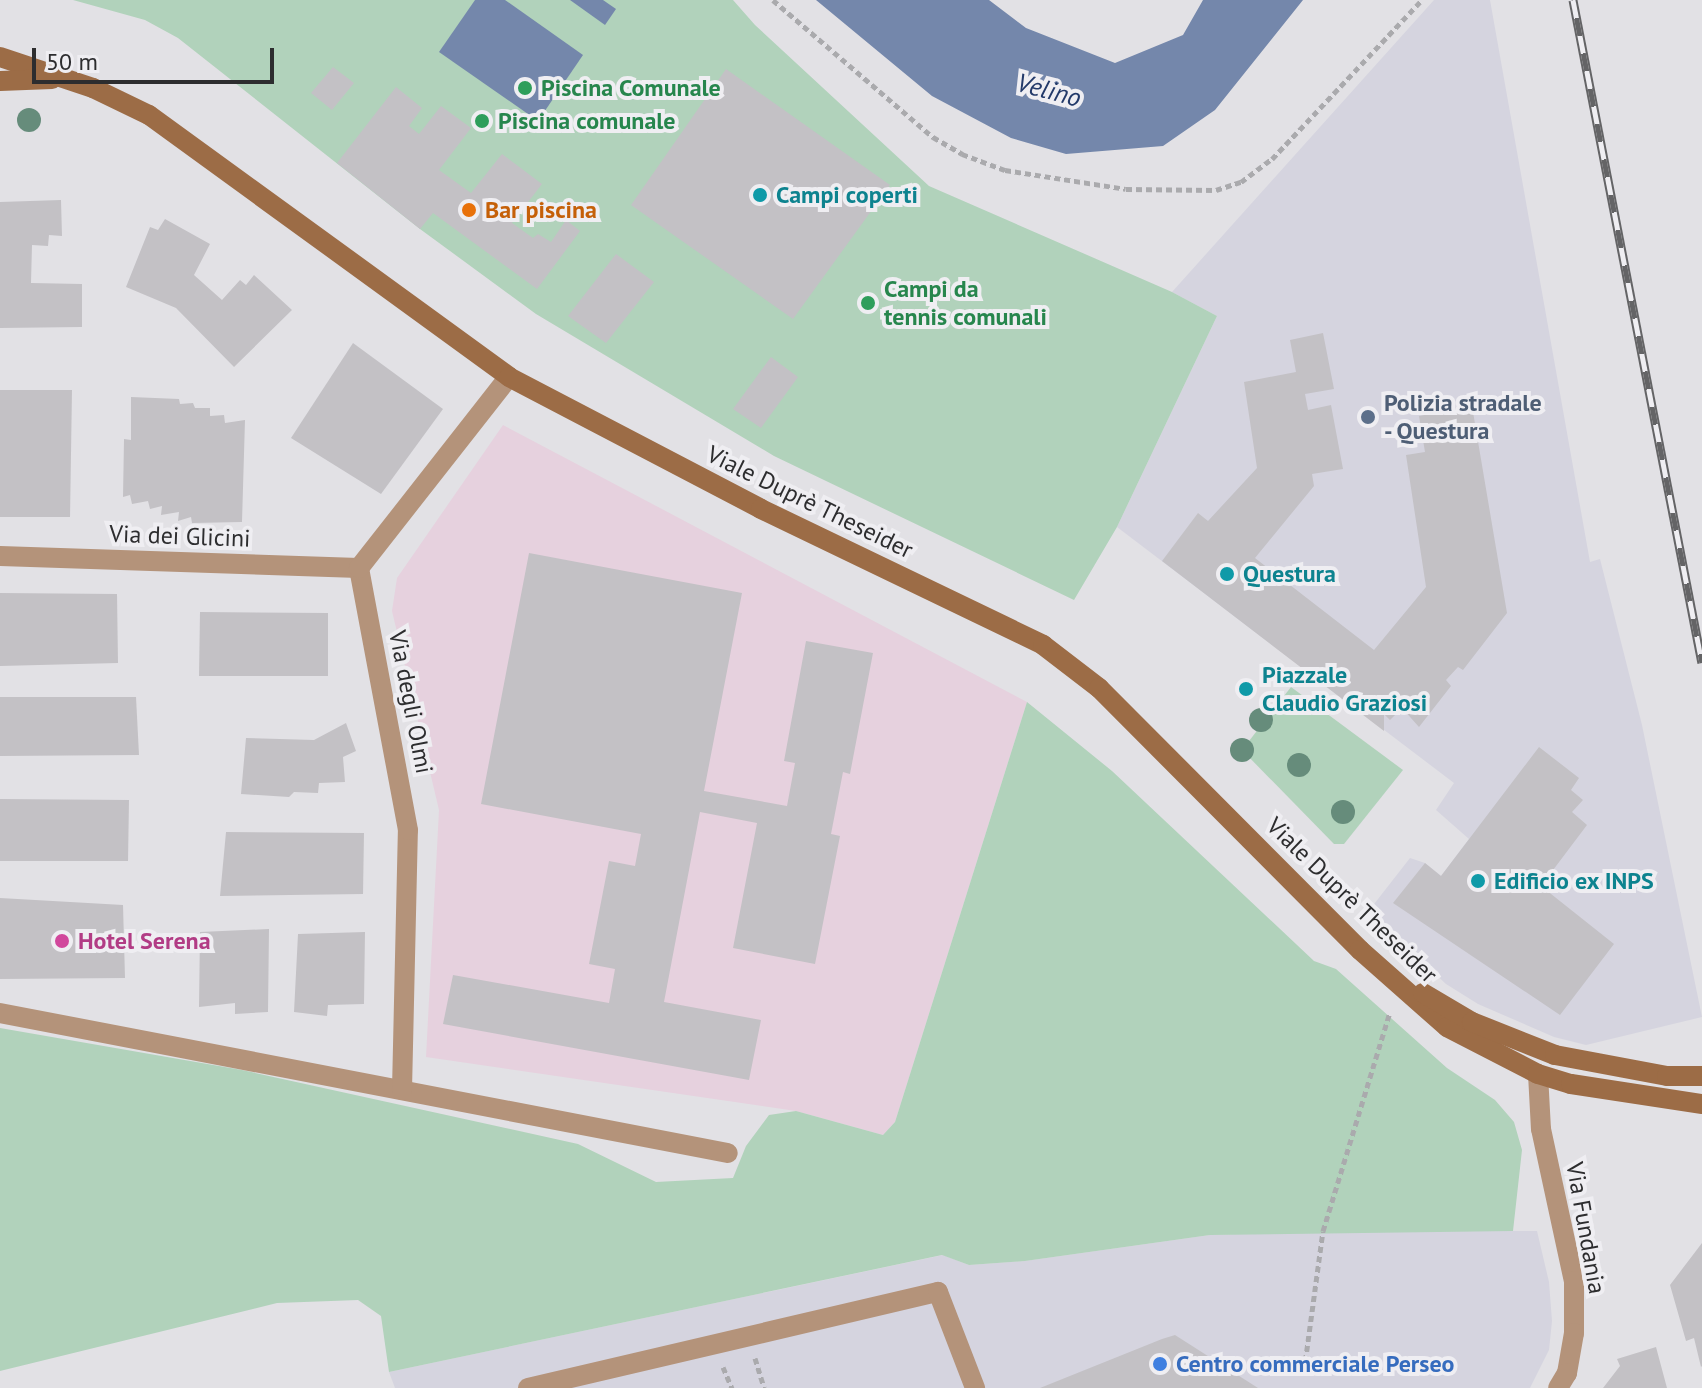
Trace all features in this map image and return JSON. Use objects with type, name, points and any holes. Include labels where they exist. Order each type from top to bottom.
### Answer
[{"type":"street","name":"Viale Duprè Theseider","points":[[1,56],[93,88],[149,115],[509,377],[761,509],[1043,645],[1099,688],[1360,950],[1447,1027],[1538,1074],[1571,1084],[1702,1104]]},
{"type":"street","points":[[0,81],[60,79]]},
{"type":"street","points":[[359,568],[509,377]]},
{"type":"street","name":"Via dei Glicini","points":[[0,556],[359,568]]},
{"type":"street","name":"Via degli Olmi","points":[[359,568],[408,830],[402,1090]]},
{"type":"street","points":[[1360,950],[1472,1022],[1555,1055],[1667,1076],[1702,1076]]},
{"type":"street","points":[[0,1013],[728,1153]]},
{"type":"street","name":"Via Fundania","points":[[1538,1074],[1541,1129],[1574,1281],[1572,1346],[1567,1373],[1558,1388]]},
{"type":"street","points":[[528,1388],[938,1292],[975,1388]]},
{"type":"path","points":[[773,0],[933,137],[962,154],[1005,170],[1126,189],[1216,190],[1241,182],[1272,159],[1422,0]]},
{"type":"path","points":[[1304,1371],[1323,1231],[1398,984]]},
{"type":"shaded area","name":"Polizia stradale - Questura","points":[[1434,0],[1490,0],[1590,562],[1600,559],[1642,725],[1702,1017],[1586,1045],[1554,1037],[1478,1004],[1446,984],[1375,918],[1371,908],[1410,858],[1425,863],[1441,876],[1469,839],[1436,810],[1454,783],[1117,527],[1217,316],[1172,292]]},
{"type":"shaded area","points":[[503,425],[1027,702],[895,1122],[883,1135],[796,1111],[426,1057],[439,810],[392,611],[397,578]]},
{"type":"shaded area","points":[[1323,1231],[1537,1231],[1549,1282],[1552,1321],[1549,1350],[1530,1388],[395,1388],[389,1372],[943,1255],[969,1265],[1025,1261],[1210,1235]]},
{"type":"green space","name":"Campi da tennis comunali","points":[[73,0],[733,0],[755,25],[929,186],[1172,292],[1217,316],[1117,527],[1074,600],[774,456],[536,314],[420,229],[178,38],[145,20]]},
{"type":"green space","points":[[1291,687],[1403,770],[1344,844],[1334,844],[1242,750]]},
{"type":"green space","points":[[1027,702],[1112,771],[1314,961],[1336,969],[1447,1068],[1495,1100],[1514,1122],[1522,1150],[1513,1231],[1210,1235],[1025,1261],[969,1265],[942,1255],[389,1372],[381,1316],[358,1300],[277,1303],[0,1371],[0,1028],[242,1070],[578,1144],[656,1182],[733,1178],[746,1146],[769,1115],[796,1111],[883,1135],[895,1122]]},
{"type":"water","name":"Piscina Comunale","points":[[475,0],[505,0],[583,55],[538,121],[439,52]]},
{"type":"water","points":[[570,0],[603,0],[616,9],[605,25]]},
{"type":"water","name":"Velino","points":[[816,0],[989,0],[1026,28],[1115,63],[1183,35],[1203,0],[1303,0],[1215,110],[1163,146],[1066,154],[1011,138],[932,96]]},
{"type":"building","points":[[333,67],[354,83],[332,110],[311,93]]},
{"type":"building","name":"Campi coperti","points":[[726,69],[890,185],[793,319],[631,205]]},
{"type":"building","points":[[396,87],[422,108],[409,126],[419,134],[441,106],[471,128],[439,170],[471,193],[502,154],[542,184],[512,223],[533,238],[538,234],[551,242],[566,220],[580,231],[537,289],[433,213],[420,229],[337,163]]},
{"type":"building","points":[[61,200],[62,236],[49,235],[48,246],[32,245],[31,283],[82,284],[82,327],[0,328],[0,202]]},
{"type":"building","points":[[165,219],[210,244],[194,275],[222,300],[240,280],[246,285],[254,275],[292,310],[234,367],[176,308],[126,287],[150,227],[158,230]]},
{"type":"building","points":[[616,254],[654,282],[606,343],[568,316]]},
{"type":"building","name":"Questura","points":[[1323,333],[1334,389],[1305,394],[1308,410],[1331,405],[1343,469],[1312,474],[1314,486],[1255,558],[1374,650],[1426,587],[1406,455],[1425,452],[1419,416],[1472,406],[1507,613],[1463,670],[1458,667],[1446,680],[1451,686],[1419,727],[1402,708],[1390,720],[1384,714],[1384,731],[1162,561],[1198,513],[1208,521],[1257,468],[1244,382],[1296,372],[1290,340]]},
{"type":"building","points":[[353,343],[443,409],[381,494],[291,438]]},
{"type":"building","points":[[771,357],[798,377],[761,428],[733,409]]},
{"type":"building","points":[[0,390],[72,390],[70,517],[0,517]]},
{"type":"building","points":[[131,397],[179,399],[180,404],[193,403],[195,408],[210,408],[210,416],[224,415],[225,423],[245,420],[242,522],[192,523],[191,517],[178,521],[179,512],[161,515],[162,506],[150,509],[148,501],[132,504],[130,495],[123,497],[124,439],[131,440]]},
{"type":"building","points":[[529,553],[742,593],[704,791],[787,806],[795,763],[784,761],[806,641],[873,653],[850,774],[843,772],[831,834],[840,836],[815,964],[733,948],[757,823],[700,812],[664,1002],[761,1020],[749,1080],[443,1024],[453,975],[609,1003],[615,969],[589,964],[609,861],[635,866],[641,834],[481,804]]},
{"type":"building","points":[[0,593],[117,594],[118,663],[0,666]]},
{"type":"building","points":[[200,612],[328,613],[328,676],[199,676]]},
{"type":"building","points":[[0,697],[136,697],[139,755],[0,756]]},
{"type":"building","points":[[346,723],[356,751],[343,757],[345,782],[319,783],[318,793],[294,792],[289,797],[241,794],[246,738],[314,740]]},
{"type":"building","name":"Edificio ex INPS","points":[[1539,747],[1579,778],[1571,790],[1583,800],[1572,812],[1587,825],[1541,886],[1614,944],[1560,1015],[1393,903],[1425,863],[1441,876]]},
{"type":"building","points":[[0,799],[129,800],[128,861],[0,861]]},
{"type":"building","points":[[226,832],[364,833],[363,894],[220,896]]},
{"type":"building","name":"Hotel Serena","points":[[0,898],[123,905],[125,978],[0,979]]},
{"type":"building","points":[[269,929],[268,1012],[235,1014],[235,1003],[199,1007],[200,932]]},
{"type":"building","points":[[365,932],[364,1004],[328,1005],[327,1016],[294,1012],[298,934]]},
{"type":"building","points":[[1702,1243],[1701,1367],[1694,1338],[1686,1341],[1670,1285]]},
{"type":"building","name":"Centro commerciale Perseo","points":[[1175,1335],[1258,1388],[1040,1388],[1162,1339]]},
{"type":"building","points":[[1656,1347],[1667,1388],[1603,1388],[1620,1366],[1617,1359]]},
{"type":"railway","points":[[1573,0],[1702,663]]},
{"type":"place","name":"Piscina Comunale","points":[[525,88]]},
{"type":"place","name":"Piscina comunale","points":[[482,121]]},
{"type":"place","name":"Campi coperti","points":[[760,195]]},
{"type":"place","name":"Bar piscina","points":[[469,210]]},
{"type":"place","name":"Campi da tennis comunali","points":[[868,303]]},
{"type":"place","name":"Polizia stradale - Questura","points":[[1368,417]]},
{"type":"place","name":"Questura","points":[[1227,574]]},
{"type":"place","name":"Piazzale Claudio Graziosi","points":[[1246,689]]},
{"type":"place","name":"Edificio ex INPS","points":[[1478,881]]},
{"type":"place","name":"Hotel Serena","points":[[62,941]]},
{"type":"place","name":"Centro commerciale Perseo","points":[[1160,1364]]}]
